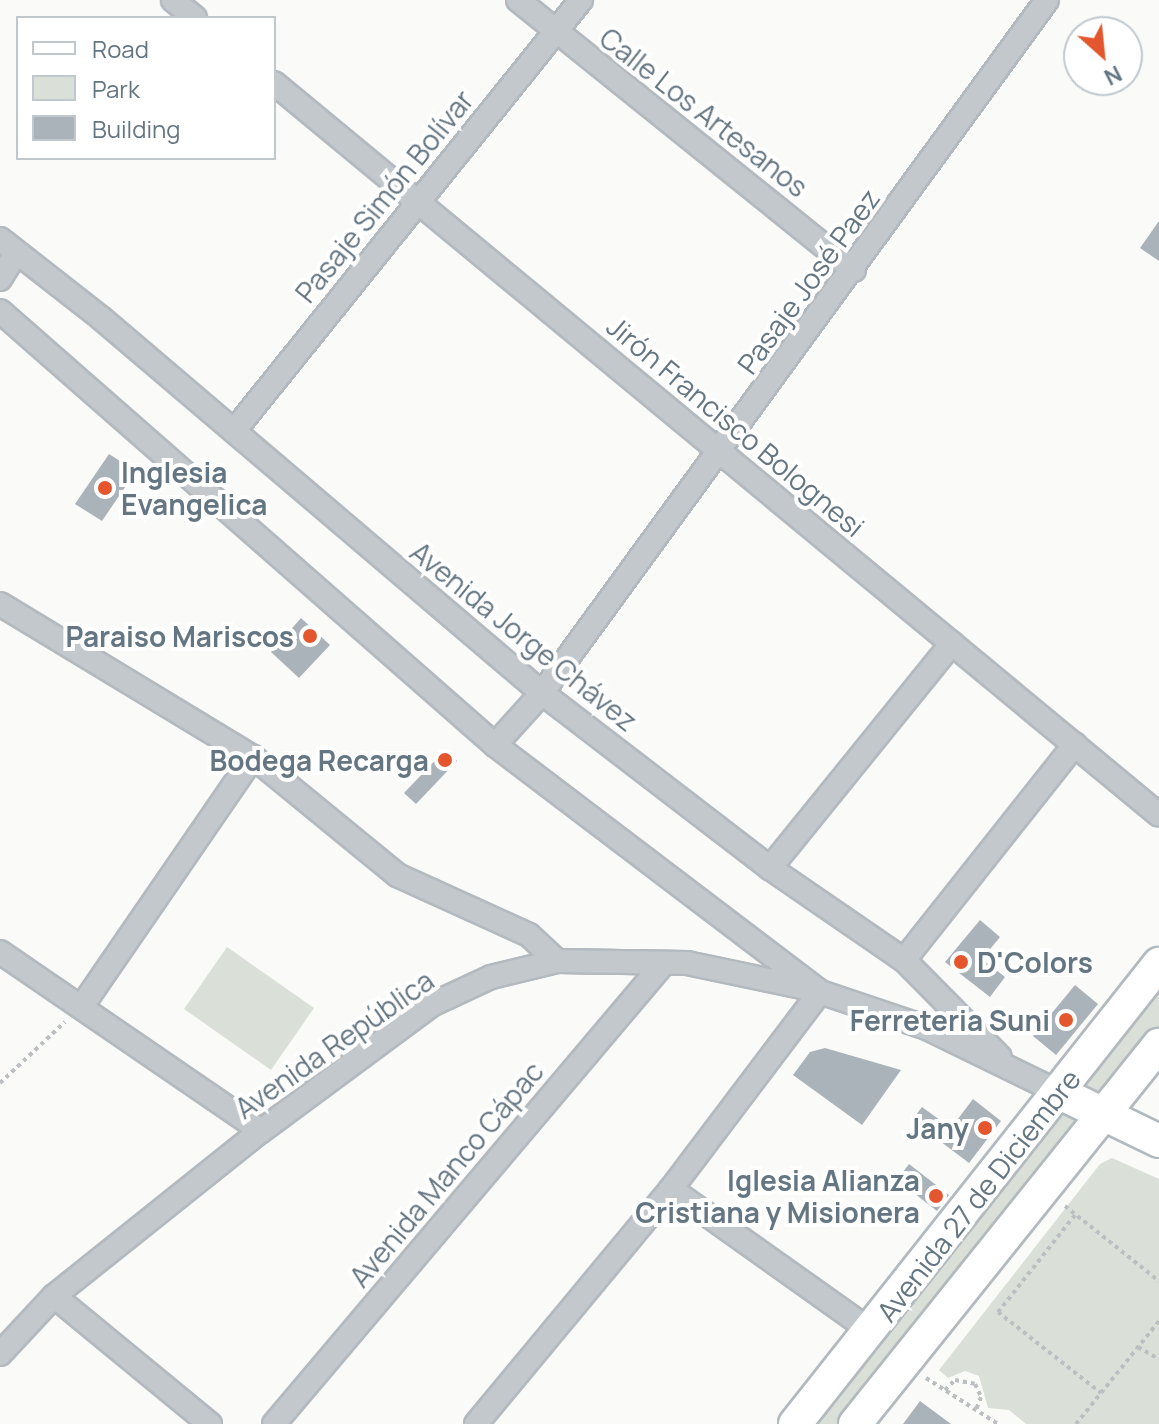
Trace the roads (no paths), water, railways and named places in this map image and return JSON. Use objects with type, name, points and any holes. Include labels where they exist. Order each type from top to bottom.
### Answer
[{"type":"street","points":[[173,0],[193,16]]},
{"type":"street","name":"Calle Los Artesanos","points":[[518,0],[854,270]]},
{"type":"street","name":"Pasaje Simón Bolívar","points":[[234,431],[581,0]]},
{"type":"street","name":"Pasaje José Paez","points":[[495,745],[542,693],[721,452],[1047,0]]},
{"type":"street","name":"Jirón Francisco Bolognesi","points":[[276,85],[1159,815]]},
{"type":"street","points":[[0,279],[8,246]]},
{"type":"street","name":"Avenida Jorge Chávez","points":[[8,246],[234,431],[431,604],[542,693],[770,868],[904,960],[1015,1072]]},
{"type":"street","name":"Avenida Jorge Chávez","points":[[0,311],[495,745],[820,992],[927,1028],[1058,1092]]},
{"type":"street","points":[[0,604],[253,757],[397,875],[529,935],[557,961]]},
{"type":"street","points":[[770,868],[952,643]]},
{"type":"street","points":[[904,960],[1075,744]]},
{"type":"street","points":[[82,1006],[253,757]]},
{"type":"street","points":[[0,952],[261,1131]]},
{"type":"street","name":"Avenida República","points":[[0,1354],[54,1296],[261,1131],[431,1005],[491,977],[557,961],[663,964],[747,972],[820,992]]},
{"type":"street","name":"Avenida Manco Cápac","points":[[274,1424],[663,964]]},
{"type":"street","name":"Avenida 27 de Diciembre","points":[[795,1424],[1159,964]]},
{"type":"street","points":[[476,1424],[671,1189],[820,992]]},
{"type":"street","name":"Avenida 27 de Diciembre","points":[[855,1424],[1159,1045]]},
{"type":"street","points":[[1058,1092],[1159,1141]]},
{"type":"street","points":[[671,1189],[871,1331]]},
{"type":"street","points":[[54,1296],[210,1424]]},
{"type":"place","name":"Inglesia Evangelica","points":[[105,488]]},
{"type":"place","name":"Paraiso Mariscos","points":[[310,636]]},
{"type":"place","name":"Bodega Recarga","points":[[445,760]]},
{"type":"place","name":"D'Colors","points":[[961,962]]},
{"type":"place","name":"Ferreteria Suni","points":[[1066,1020]]},
{"type":"place","name":"Jany","points":[[985,1128]]},
{"type":"place","name":"Iglesia Alianza Cristiana y Misionera","points":[[936,1196]]}]
